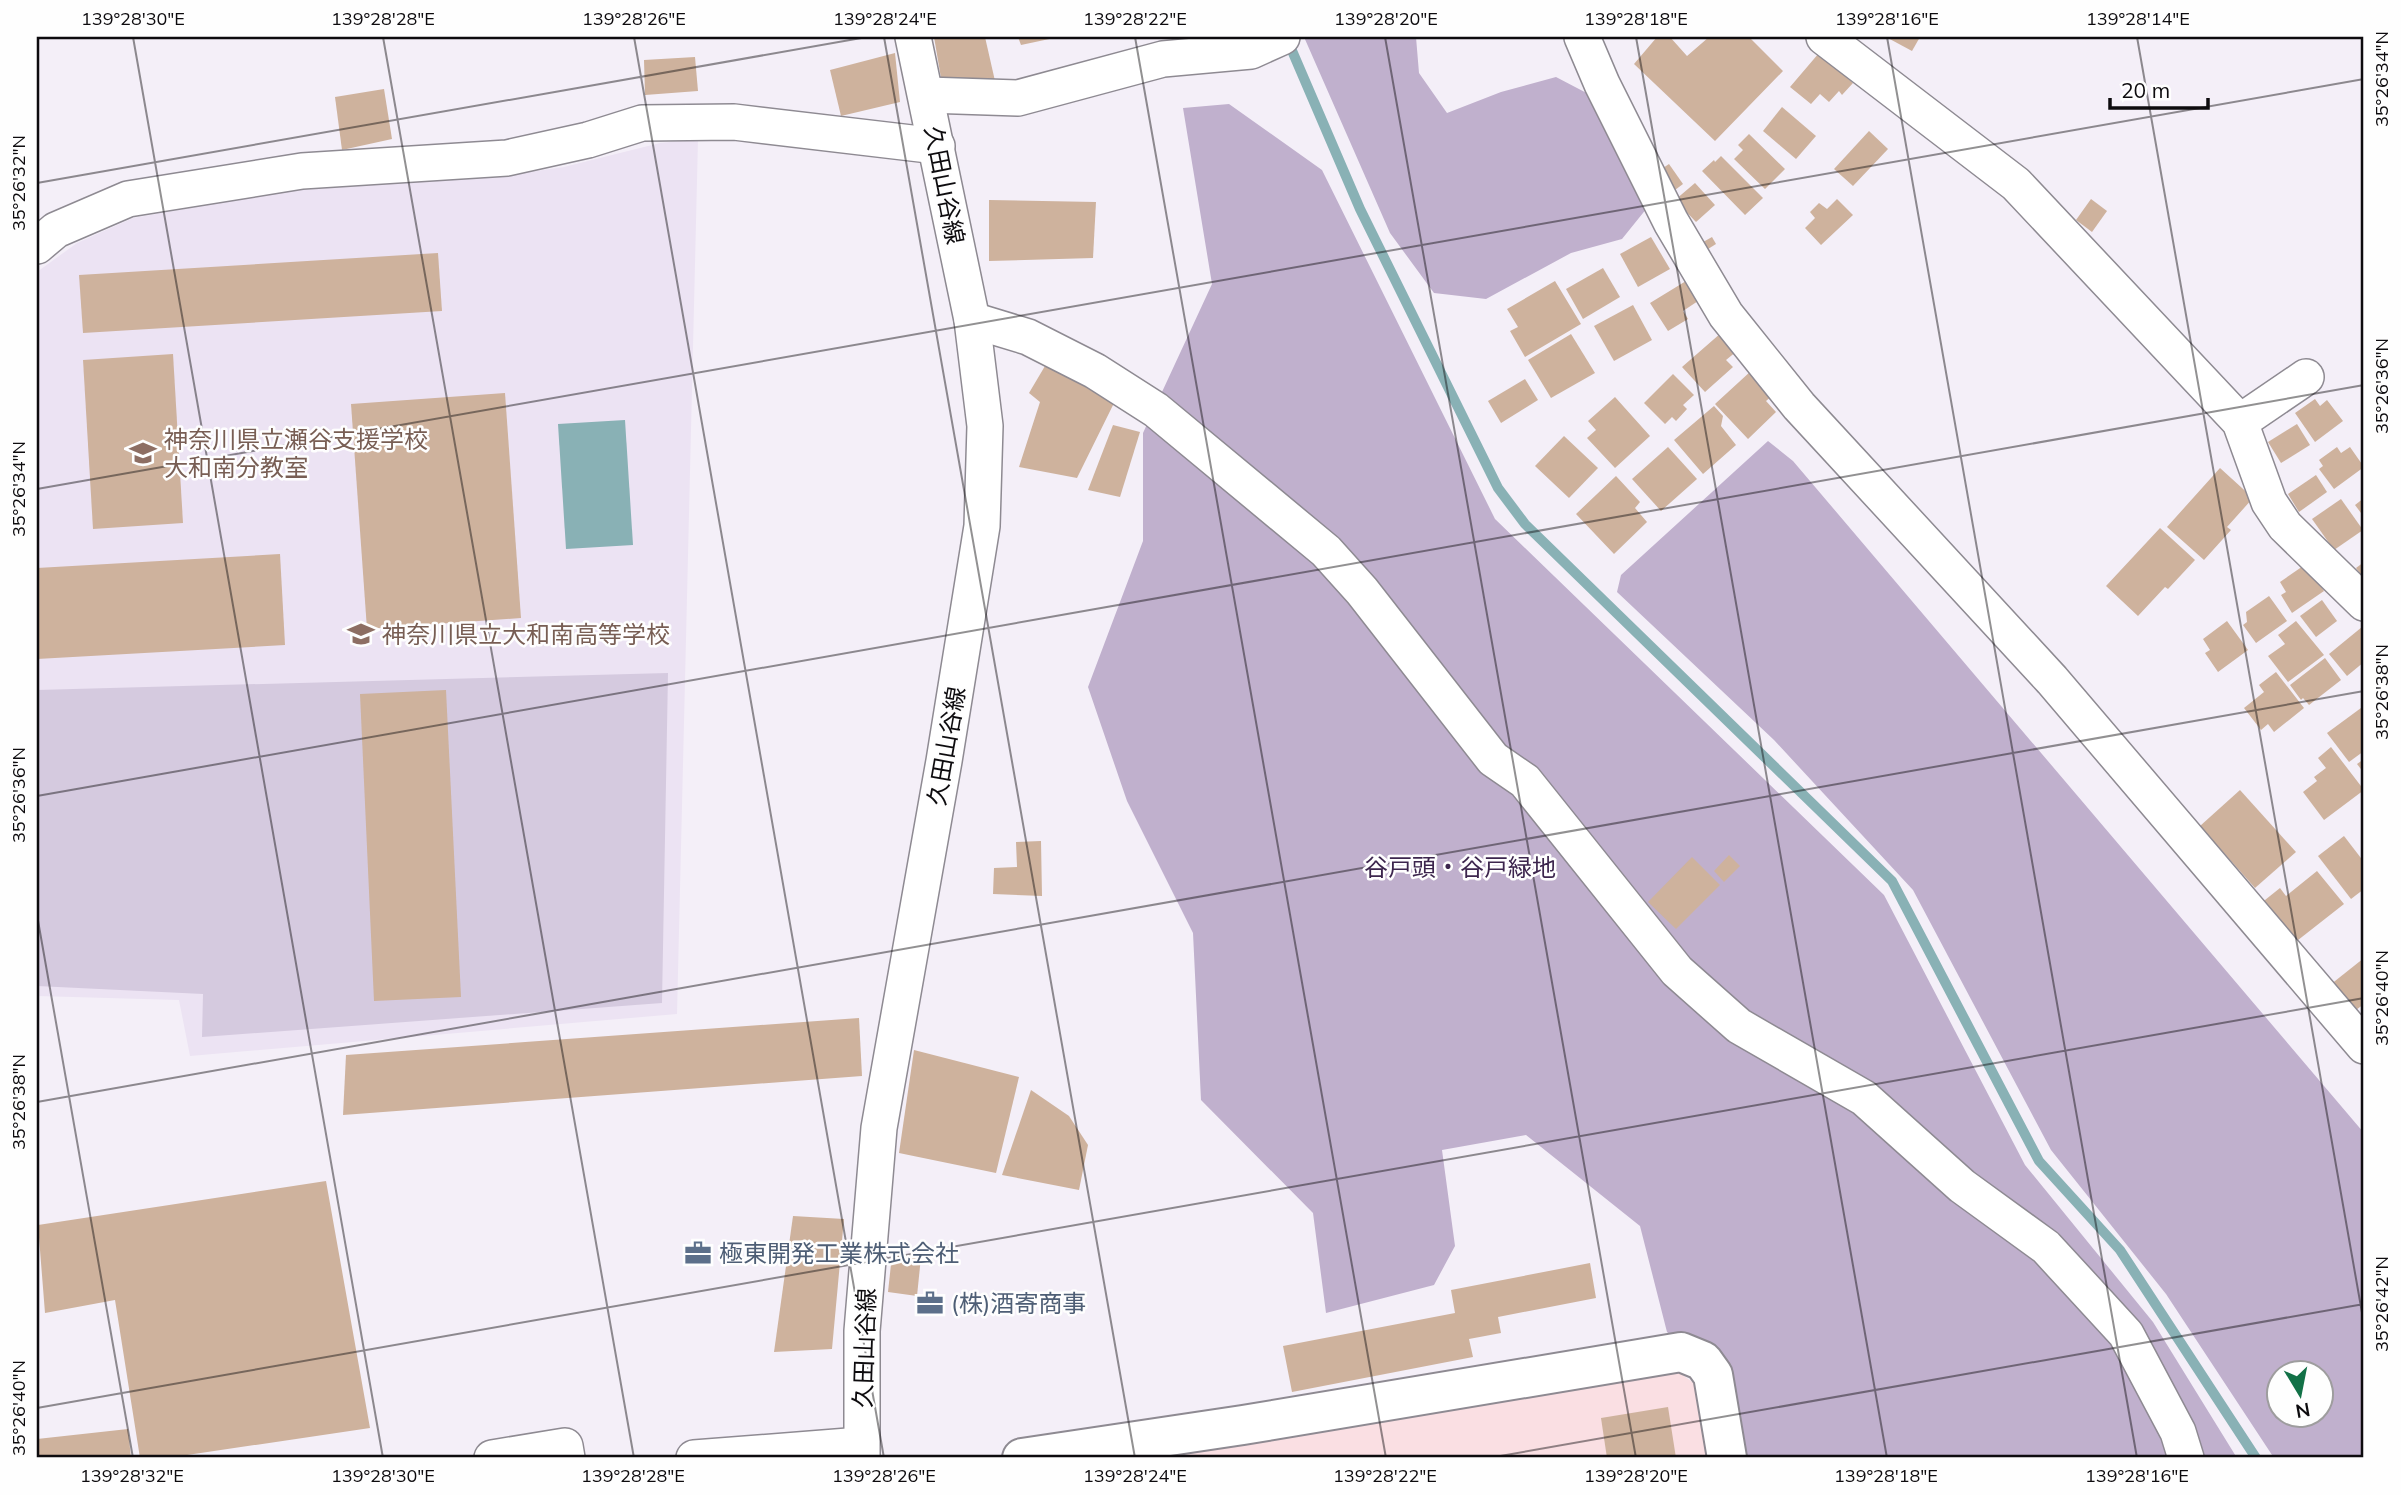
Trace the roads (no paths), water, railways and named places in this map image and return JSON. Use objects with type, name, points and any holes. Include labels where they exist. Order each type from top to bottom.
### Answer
[{"type":"street","name":"久田山谷線","points":[[862,1452],[862,1331],[879,1128],[944,761],[982,526],[985,426],[972,320],[913,37]]},
{"type":"street","points":[[927,95],[1018,98],[1163,59],[1251,51],[1282,37]]},
{"type":"street","points":[[1582,37],[1671,222],[1726,315],[1799,406],[2052,680],[2364,1046]]},
{"type":"street","points":[[1824,37],[2015,184],[2240,422],[2269,502],[2285,526],[2364,603]]},
{"type":"street","points":[[37,246],[56,230],[128,199],[302,170],[507,158],[588,141],[642,123],[734,122],[937,146]]},
{"type":"street","points":[[972,320],[1028,337],[1096,371],[1156,410],[1326,551],[1362,591],[1493,758],[1525,780],[1677,971],[1739,1026],[1864,1098],[1962,1186],[2046,1247],[2126,1334],[2178,1432],[2186,1458]]},
{"type":"street","points":[[2240,422],[2306,377]]},
{"type":"street","points":[[1022,1458],[1243,1425],[1681,1352],[1703,1362],[1713,1375],[1727,1458]]},
{"type":"street","points":[[492,1458],[565,1446],[567,1458]]},
{"type":"street","points":[[694,1458],[862,1452]]},
{"type":"water","points":[[625,420],[633,545],[566,549],[558,424]]},
{"type":"waterway","points":[[1287,39],[1360,209],[1498,488],[1525,524],[1892,881],[2039,1161],[2120,1250],[2256,1458]]},
{"type":"place","name":"神奈川県立瀬谷支援学校 大和南分教室","points":[[143,453]]},
{"type":"place","name":"神奈川県立大和南高等学校","points":[[361,634]]},
{"type":"place","name":"極東開発工業株式会社","points":[[698,1253]]},
{"type":"place","name":"(株)酒寄商事","points":[[930,1303]]},
{"type":"park label","name":"谷戸頭・谷戸緑地","points":[[1460,867]]}]
